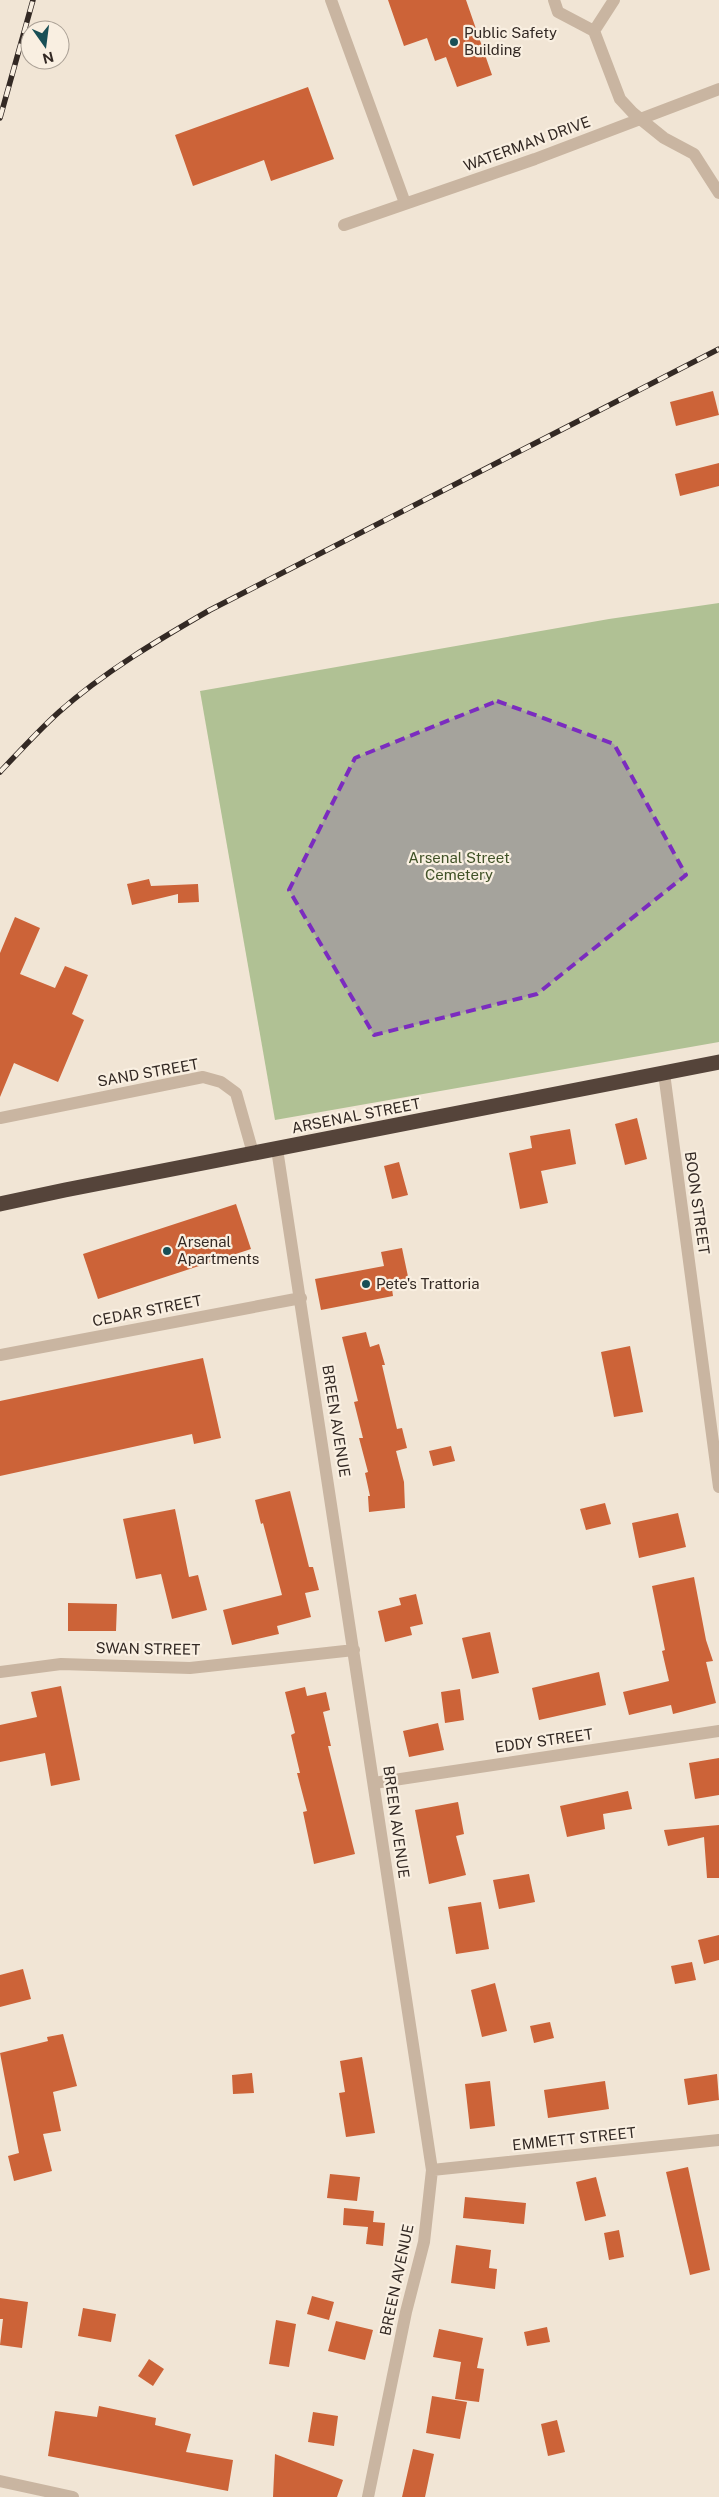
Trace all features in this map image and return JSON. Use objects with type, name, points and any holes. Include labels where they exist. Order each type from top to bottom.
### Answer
[{"type":"highway","name":"ARSENAL STREET","points":[[0,1204],[719,1062]]},
{"type":"street","points":[[330,0],[405,203]]},
{"type":"street","points":[[554,0],[558,12],[594,31],[620,99],[664,138],[694,154],[719,193]]},
{"type":"street","points":[[594,31],[614,0]]},
{"type":"street","name":"WATERMAN DRIVE","points":[[344,225],[536,159],[719,89]]},
{"type":"street","name":"BOON STREET","points":[[664,1073],[719,1487]]},
{"type":"street","name":"SAND STREET","points":[[0,1118],[203,1077],[221,1082],[236,1093],[252,1153]]},
{"type":"street","name":"BREEN AVENUE","points":[[277,1149],[432,2170],[424,2242],[406,2312],[368,2497]]},
{"type":"street","name":"CEDAR STREET","points":[[0,1355],[300,1298]]},
{"type":"street","name":"SWAN STREET","points":[[0,1672],[61,1664],[190,1668],[354,1650]]},
{"type":"street","name":"EDDY STREET","points":[[374,1783],[719,1732]]},
{"type":"street","name":"EMMETT STREET","points":[[432,2170],[719,2140]]},
{"type":"street","points":[[0,2481],[73,2497]]},
{"type":"highlighted area","points":[[497,701],[614,744],[686,875],[537,994],[374,1035],[289,890],[355,758]]},
{"type":"green space","name":"Arsenal Street Cemetery","points":[[719,603],[719,1042],[275,1120],[200,691],[609,619]]},
{"type":"building","name":"Public Safety Building","points":[[388,0],[466,0],[492,75],[457,87],[446,57],[435,61],[427,38],[404,46]]},
{"type":"building","points":[[308,87],[334,159],[271,181],[264,160],[193,186],[175,135]]},
{"type":"building","points":[[713,391],[719,415],[676,426],[670,402]]},
{"type":"building","points":[[719,463],[719,486],[680,496],[675,474]]},
{"type":"building","points":[[149,879],[151,886],[198,884],[199,902],[178,903],[178,894],[132,905],[127,884]]},
{"type":"building","points":[[15,917],[40,928],[20,974],[55,988],[65,966],[88,975],[72,1014],[84,1020],[58,1082],[14,1063],[0,1097],[0,953]]},
{"type":"building","points":[[637,1118],[647,1159],[625,1165],[615,1124]]},
{"type":"building","points":[[570,1129],[576,1164],[541,1171],[548,1203],[520,1209],[509,1153],[532,1148],[530,1136]]},
{"type":"building","points":[[399,1162],[408,1195],[392,1199],[384,1166]]},
{"type":"building","name":"Arsenal Apartments","points":[[236,1204],[251,1249],[98,1299],[83,1254]]},
{"type":"building","points":[[402,1248],[410,1286],[392,1289],[393,1296],[321,1310],[315,1279],[384,1266],[381,1252]]},
{"type":"building","points":[[366,1332],[370,1347],[379,1344],[385,1365],[382,1365],[397,1429],[402,1428],[407,1448],[396,1451],[404,1482],[405,1508],[369,1512],[368,1496],[370,1496],[365,1473],[368,1472],[359,1438],[363,1438],[354,1402],[358,1401],[342,1337]]},
{"type":"building","points":[[630,1346],[643,1412],[614,1417],[601,1352]]},
{"type":"building","points":[[203,1358],[221,1438],[194,1444],[192,1434],[0,1476],[0,1401]]},
{"type":"building","points":[[451,1446],[455,1461],[433,1466],[429,1451]]},
{"type":"building","points":[[290,1491],[309,1567],[313,1567],[319,1590],[305,1593],[311,1617],[277,1626],[279,1634],[232,1645],[223,1610],[282,1595],[255,1500]]},
{"type":"building","points":[[605,1503],[611,1524],[586,1530],[580,1509]]},
{"type":"building","points":[[175,1509],[189,1577],[198,1575],[207,1610],[172,1619],[161,1574],[136,1579],[123,1519]]},
{"type":"building","points":[[678,1513],[686,1547],[639,1558],[632,1523]]},
{"type":"building","points":[[694,1577],[706,1640],[713,1661],[706,1662],[716,1703],[673,1714],[671,1705],[629,1715],[623,1692],[669,1681],[662,1651],[665,1650],[652,1586]]},
{"type":"building","points":[[416,1594],[423,1624],[410,1627],[412,1635],[385,1642],[378,1611],[401,1605],[399,1598]]},
{"type":"building","points":[[68,1603],[117,1604],[116,1631],[68,1631]]},
{"type":"building","points":[[490,1632],[499,1673],[472,1679],[462,1638]]},
{"type":"building","points":[[599,1672],[606,1705],[539,1720],[532,1688]]},
{"type":"building","points":[[61,1686],[80,1780],[51,1786],[45,1753],[0,1762],[0,1725],[37,1717],[31,1692]]},
{"type":"building","points":[[305,1687],[307,1696],[326,1692],[330,1710],[323,1712],[331,1746],[328,1746],[355,1854],[314,1864],[303,1812],[307,1811],[297,1773],[300,1773],[291,1735],[295,1733],[285,1692]]},
{"type":"building","points":[[460,1689],[464,1720],[445,1723],[441,1692]]},
{"type":"building","points":[[438,1723],[444,1750],[409,1757],[403,1731]]},
{"type":"building","points":[[719,1758],[719,1795],[695,1799],[689,1763]]},
{"type":"building","points":[[628,1791],[632,1809],[603,1814],[605,1829],[567,1837],[560,1806]]},
{"type":"building","points":[[458,1802],[464,1834],[456,1836],[466,1875],[429,1884],[415,1810]]},
{"type":"building","points":[[719,1825],[719,1878],[707,1878],[704,1837],[668,1846],[664,1830]]},
{"type":"building","points":[[529,1874],[535,1902],[499,1909],[493,1880]]},
{"type":"building","points":[[481,1902],[489,1949],[456,1954],[448,1907]]},
{"type":"building","points":[[719,1935],[719,1960],[704,1964],[698,1940]]},
{"type":"building","points":[[692,1962],[696,1980],[675,1984],[671,1966]]},
{"type":"building","points":[[23,1969],[31,1999],[0,2007],[0,1975]]},
{"type":"building","points":[[495,1983],[507,2031],[482,2037],[471,1990]]},
{"type":"building","points":[[550,2022],[554,2038],[534,2043],[530,2026]]},
{"type":"building","points":[[63,2034],[77,2086],[53,2092],[61,2131],[43,2134],[52,2171],[14,2181],[8,2156],[19,2153],[0,2053],[48,2041],[47,2037]]},
{"type":"building","points":[[362,2057],[375,2133],[346,2137],[339,2093],[345,2092],[340,2061]]},
{"type":"building","points":[[252,2073],[254,2093],[233,2094],[232,2075]]},
{"type":"building","points":[[717,2074],[719,2100],[688,2105],[684,2079]]},
{"type":"building","points":[[490,2081],[495,2126],[470,2129],[465,2084]]},
{"type":"building","points":[[605,2081],[609,2109],[548,2118],[544,2090]]},
{"type":"building","points":[[688,2167],[710,2270],[690,2275],[666,2172]]},
{"type":"building","points":[[330,2174],[360,2177],[357,2201],[327,2198]]},
{"type":"building","points":[[596,2177],[606,2216],[585,2221],[576,2182]]},
{"type":"building","points":[[465,2197],[526,2203],[524,2224],[463,2218]]},
{"type":"building","points":[[344,2208],[374,2211],[373,2222],[385,2223],[383,2246],[366,2244],[368,2227],[343,2225]]},
{"type":"building","points":[[619,2230],[624,2257],[609,2260],[604,2233]]},
{"type":"building","points":[[456,2245],[491,2250],[489,2268],[497,2269],[495,2289],[451,2283]]},
{"type":"building","points":[[312,2296],[334,2302],[329,2320],[307,2314]]},
{"type":"building","points":[[0,2298],[28,2302],[22,2348],[0,2345],[3,2319],[0,2319]]},
{"type":"building","points":[[83,2308],[116,2314],[111,2342],[78,2336]]},
{"type":"building","points":[[276,2320],[296,2324],[289,2367],[269,2364]]},
{"type":"building","points":[[336,2321],[373,2330],[365,2360],[328,2351]]},
{"type":"building","points":[[547,2327],[550,2342],[527,2346],[524,2332]]},
{"type":"building","points":[[439,2329],[483,2338],[477,2368],[484,2369],[479,2402],[455,2399],[461,2362],[433,2357]]},
{"type":"building","points":[[149,2359],[164,2369],[153,2386],[138,2376]]},
{"type":"building","points":[[432,2396],[467,2402],[460,2439],[426,2433]]},
{"type":"building","points":[[99,2406],[156,2418],[155,2425],[191,2434],[186,2452],[233,2460],[228,2491],[48,2456],[55,2411],[97,2417]]},
{"type":"building","points":[[313,2412],[338,2416],[334,2446],[308,2442]]},
{"type":"building","points":[[557,2420],[565,2452],[548,2456],[541,2424]]},
{"type":"building","points":[[413,2449],[434,2454],[425,2497],[402,2497]]},
{"type":"building","points":[[275,2454],[343,2480],[337,2497],[273,2497]]},
{"type":"railway","points":[[0,118],[33,0]]},
{"type":"railway","points":[[0,772],[76,697],[132,657],[190,621],[719,349]]},
{"type":"place","name":"Public Safety Building","points":[[454,42]]},
{"type":"place","name":"Arsenal Apartments","points":[[167,1251]]},
{"type":"place","name":"Pete's Trattoria","points":[[366,1284]]}]
